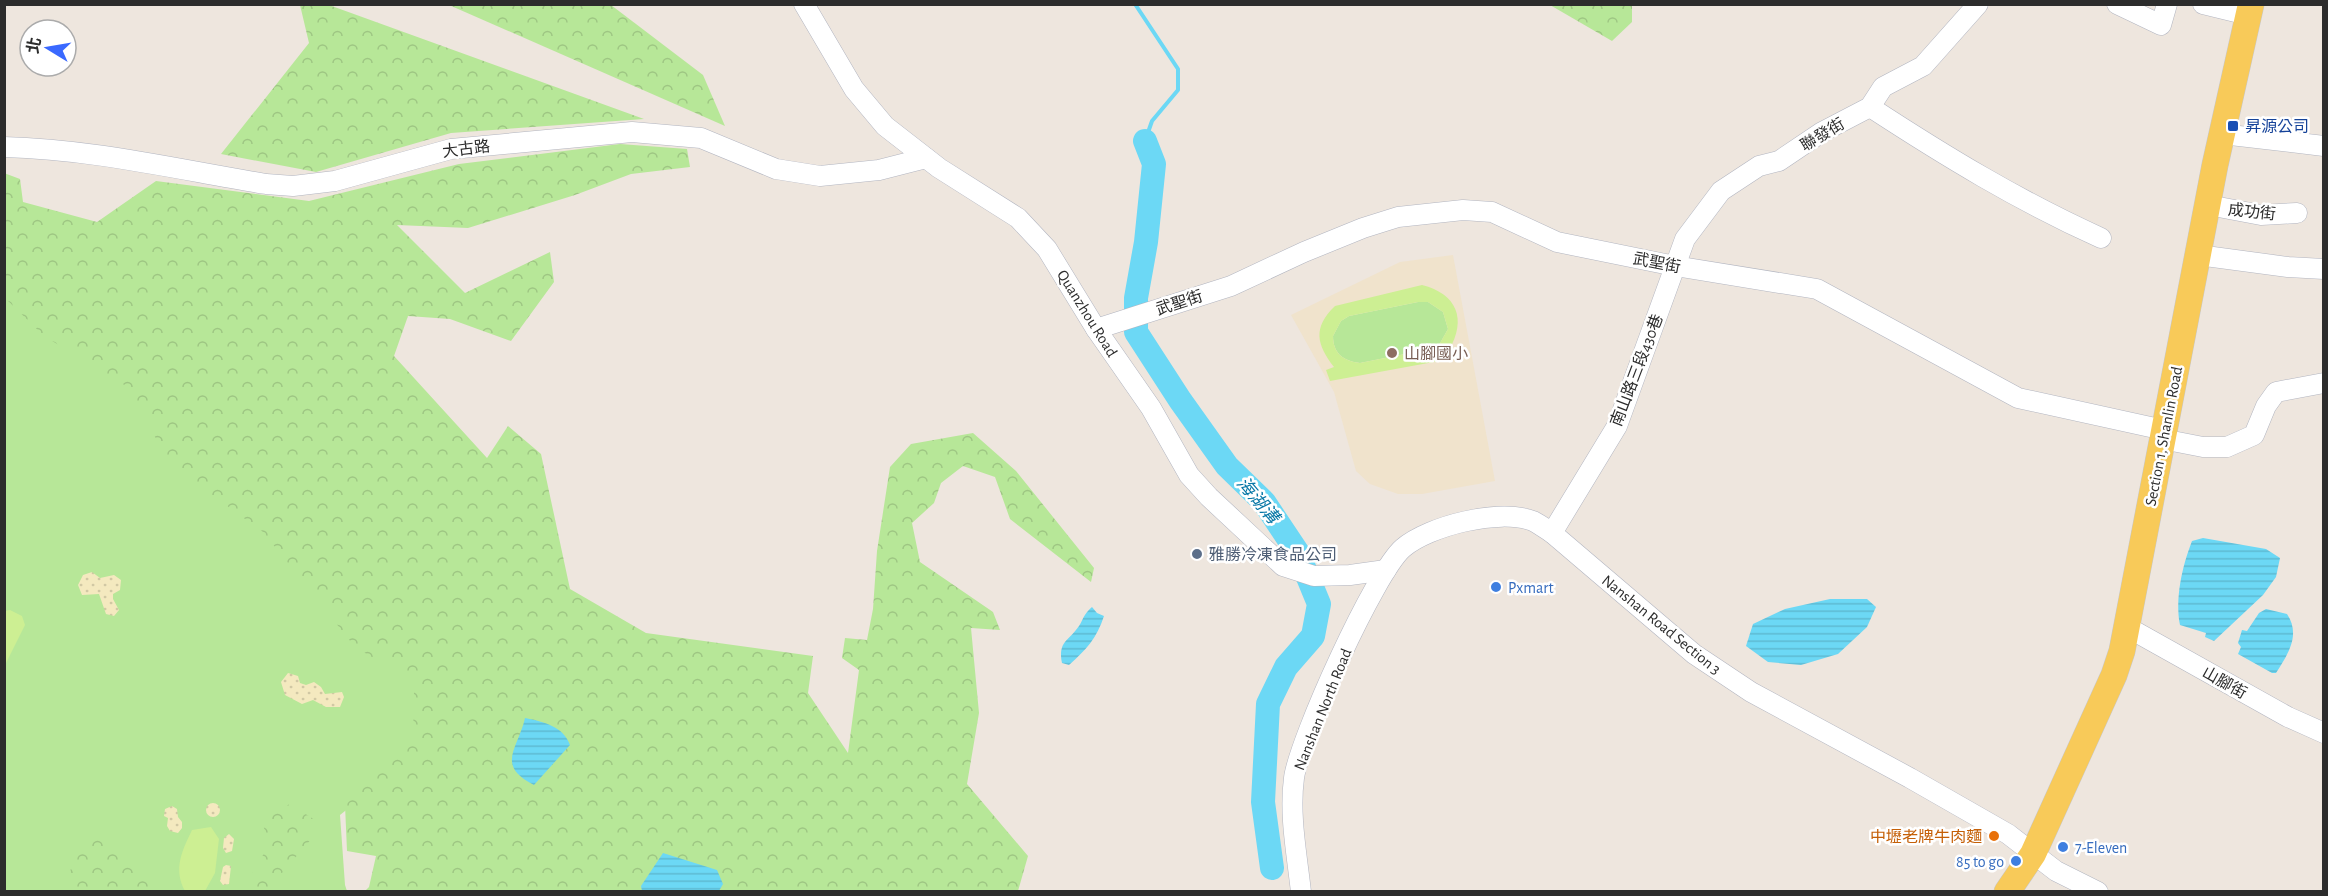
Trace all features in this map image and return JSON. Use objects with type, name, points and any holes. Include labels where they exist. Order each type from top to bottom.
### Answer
[{"type":"main road","name":"Section 1, Shanlin Road","points":[[2007,891],[2033,854],[2114,675],[2127,627],[2222,134],[2250,10]]},
{"type":"street","name":"Quanzhou Road","points":[[804,4],[854,89],[885,126],[926,158],[1018,219],[1047,249],[1096,328],[1151,408],[1183,465],[1196,482],[1283,566],[1308,575],[1350,575],[1386,570]]},
{"type":"street","name":"聯發街","points":[[1675,266],[1685,240],[1721,191],[1759,166],[1779,161],[1822,132],[1870,107],[1883,87],[1923,66],[1978,4]]},
{"type":"street","points":[[2117,4],[2161,24],[2167,4]]},
{"type":"street","points":[[2203,4],[2250,10]]},
{"type":"street","points":[[1870,107],[1968,169],[2045,213],[2101,238]]},
{"type":"street","name":"大古路","points":[[4,147],[38,148],[266,184],[293,186],[335,181],[451,149],[632,132],[701,138],[776,169],[820,176],[879,170],[926,158]]},
{"type":"street","points":[[2222,134],[2324,146]]},
{"type":"street","name":"成功街","points":[[2208,205],[2261,215],[2296,213]]},
{"type":"street","name":"武聖街","points":[[1096,328],[1231,286],[1363,228],[1398,217],[1463,210],[1492,212],[1557,242],[1675,266],[1817,289],[2018,399],[2163,434],[2203,447],[2227,447],[2254,435],[2266,406],[2276,392],[2324,383]]},
{"type":"street","points":[[2198,255],[2288,267],[2324,268]]},
{"type":"street","name":"南山路三段430巷","points":[[1552,532],[1617,426],[1675,266]]},
{"type":"street","name":"Nanshan Road Section 3","points":[[1386,570],[1401,550],[1420,536],[1476,519],[1508,517],[1532,521],[1552,532],[1694,654],[1741,686],[2008,834],[2056,871],[2098,891]]},
{"type":"street","name":"Nanshan North Road","points":[[1301,891],[1292,807],[1294,777],[1321,702],[1368,602],[1386,570]]},
{"type":"street","name":"山腳街","points":[[2127,627],[2288,717],[2324,733]]},
{"type":"shaded area","name":"山腳國小","points":[[1453,255],[1495,481],[1422,494],[1398,494],[1370,484],[1356,471],[1334,392],[1291,315],[1400,262]]},
{"type":"green space","points":[[300,5],[329,5],[644,119],[451,133],[316,172],[221,154],[309,43]]},
{"type":"green space","points":[[449,5],[611,5],[703,75],[725,126]]},
{"type":"green space","points":[[1550,5],[1632,5],[1632,22],[1612,41]]},
{"type":"green space","points":[[620,144],[687,149],[690,167],[631,174],[575,195],[468,228],[397,225],[465,293],[550,252],[554,282],[511,341],[450,319],[408,316],[394,356],[487,458],[508,426],[541,454],[570,589],[646,633],[813,656],[808,693],[848,753],[859,670],[842,658],[845,638],[867,640],[873,609],[877,551],[890,467],[911,444],[973,433],[1016,471],[1094,568],[1091,582],[1010,519],[995,477],[963,466],[941,483],[934,503],[912,523],[920,562],[993,612],[1000,630],[971,628],[979,713],[967,784],[1028,856],[1018,891],[365,891],[369,887],[376,856],[347,851],[345,805],[413,742],[414,692],[402,675],[355,647],[263,532],[171,465],[126,386],[44,336],[5,298],[4,173],[20,179],[23,202],[97,222],[156,181],[309,201],[459,164]]},
{"type":"green space","points":[[4,277],[100,347],[423,676],[419,752],[340,815],[347,891],[5,891]]},
{"type":"green space","points":[[1422,285],[1434,289],[1451,301],[1455,309],[1458,318],[1457,328],[1449,350],[1460,349],[1461,357],[1330,381],[1326,370],[1334,367],[1321,344],[1320,329],[1335,306]],"holes":[[[1428,302],[1443,312],[1448,329],[1439,345],[1430,349],[1360,363],[1344,358],[1337,351],[1333,336],[1341,321],[1349,316]]]},
{"type":"green space","points":[[1428,302],[1443,312],[1448,329],[1439,345],[1430,349],[1360,363],[1344,358],[1337,351],[1333,336],[1341,321],[1349,316]]},
{"type":"green space","points":[[10,610],[22,616],[25,625],[5,665],[5,611]]},
{"type":"green space","points":[[290,804],[318,822],[313,837],[282,873],[279,891],[246,891],[255,867],[269,846],[261,817]]},
{"type":"green space","points":[[211,827],[219,839],[215,873],[205,891],[185,891],[181,883],[179,868],[185,845],[192,830]]},
{"type":"green space","points":[[103,839],[136,860],[154,882],[158,891],[65,891],[74,857],[83,842]]},
{"type":"sand","points":[[92,572],[100,578],[114,575],[121,580],[120,590],[113,594],[119,610],[114,616],[106,614],[99,594],[82,595],[78,585],[83,575]]},
{"type":"sand","points":[[288,673],[298,676],[300,683],[306,685],[314,682],[325,694],[342,692],[344,697],[340,707],[326,707],[313,700],[302,704],[285,695],[281,682]]},
{"type":"sand","points":[[210,803],[216,803],[220,810],[216,817],[210,817],[206,813],[206,807]]},
{"type":"sand","points":[[172,806],[177,809],[178,817],[182,822],[182,828],[178,833],[170,831],[167,826],[168,818],[164,816],[165,809]]},
{"type":"sand","points":[[229,834],[234,839],[232,851],[226,853],[223,848],[224,838]]},
{"type":"sand","points":[[231,866],[229,884],[223,885],[220,881],[223,867]]},
{"type":"water","points":[[2203,538],[2266,549],[2280,558],[2276,577],[2263,595],[2214,641],[2205,637],[2206,633],[2180,625],[2178,604],[2182,572],[2192,541]]},
{"type":"water","points":[[1830,599],[1867,599],[1876,607],[1867,627],[1838,654],[1801,665],[1768,662],[1746,646],[1753,624],[1785,609]]},
{"type":"water","points":[[1092,607],[1104,616],[1098,631],[1086,649],[1069,665],[1062,663],[1061,650],[1065,642]]},
{"type":"water","points":[[2266,609],[2287,614],[2293,629],[2288,652],[2276,673],[2238,654],[2241,647],[2238,643],[2242,630],[2247,631],[2259,613]]},
{"type":"water","points":[[525,718],[546,723],[558,729],[570,745],[534,785],[522,778],[512,763],[514,748]]},
{"type":"water","points":[[663,853],[717,870],[723,884],[719,891],[642,891],[641,886]]},
{"type":"waterway","points":[[1135,4],[1178,69],[1178,90],[1152,121],[1145,141]]},
{"type":"waterway","name":"海湖溝","points":[[1145,141],[1154,164],[1146,242],[1136,298],[1136,332],[1180,400],[1227,466],[1264,502],[1298,553],[1319,604],[1313,636],[1286,667],[1268,704],[1263,802],[1272,868]]},
{"type":"place","name":"昇源公司","points":[[2233,126]]},
{"type":"place","name":"山腳國小","points":[[1392,353]]},
{"type":"place","name":"雅勝冷凍食品公司","points":[[1197,554]]},
{"type":"place","name":"Pxmart","points":[[1496,587]]},
{"type":"place","name":"中壢老牌牛肉麵","points":[[1994,836]]},
{"type":"place","name":"7-Eleven","points":[[2063,847]]},
{"type":"place","name":"85 to go","points":[[2016,861]]}]
